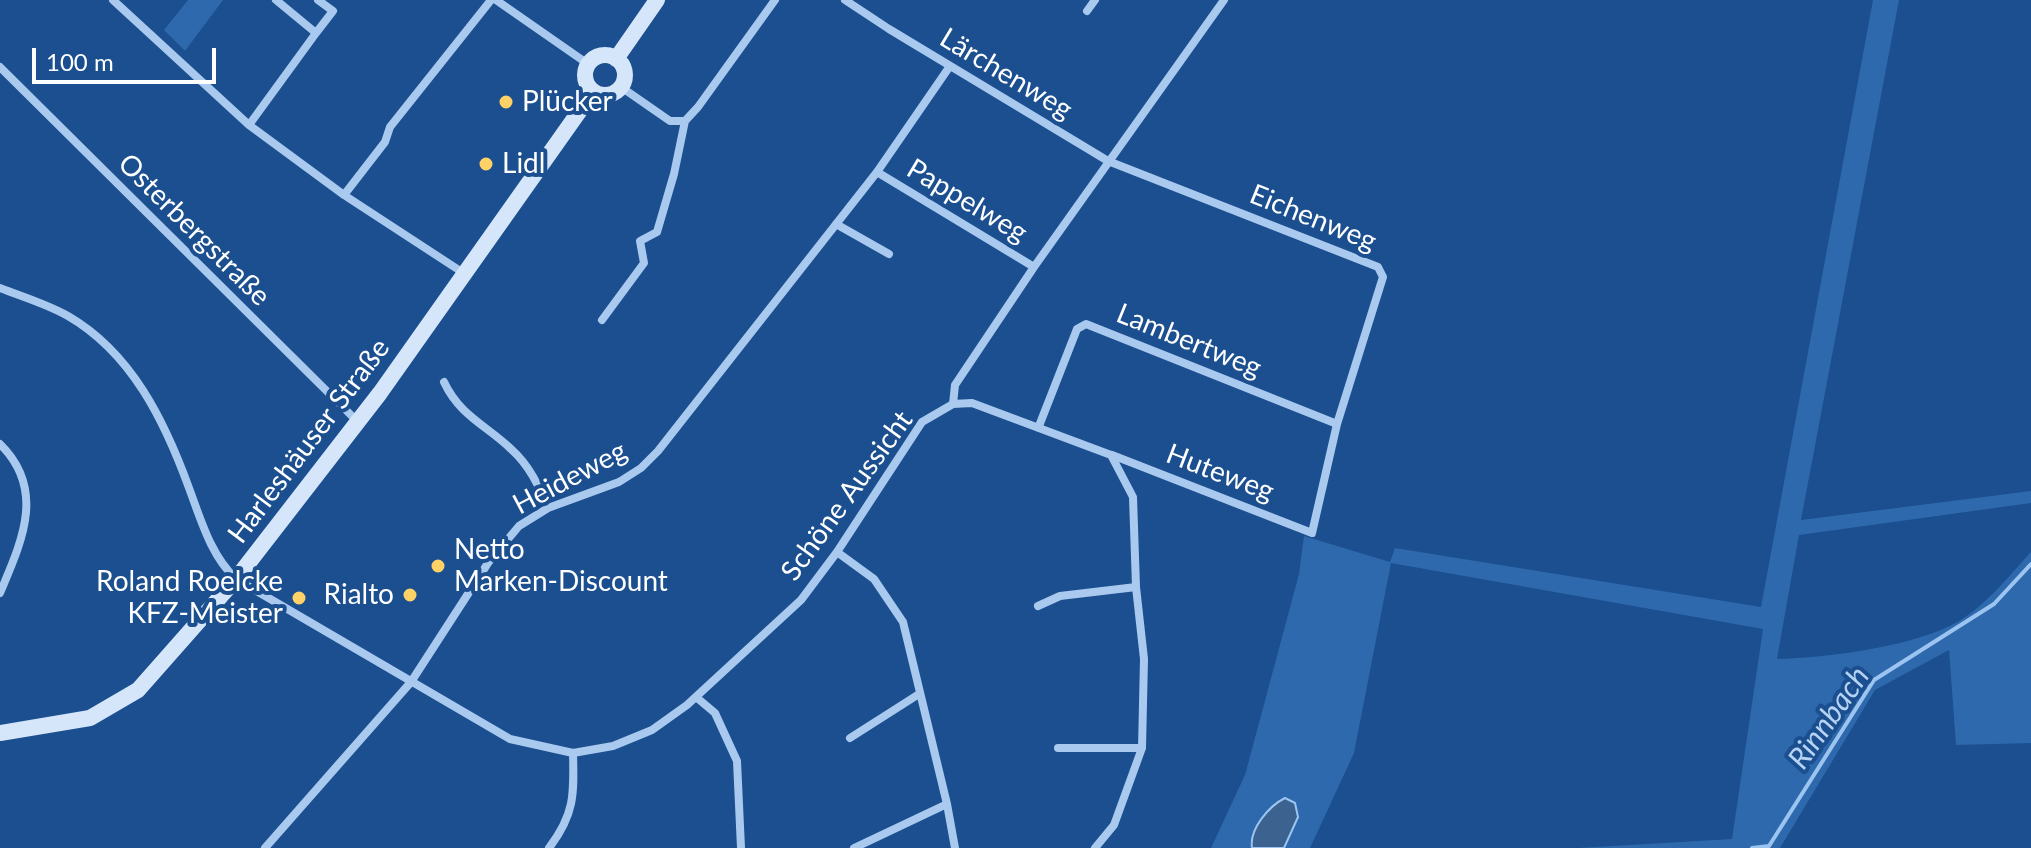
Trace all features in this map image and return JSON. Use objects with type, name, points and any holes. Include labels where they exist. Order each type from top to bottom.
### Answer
[{"type":"main road","points":[[618,60],[657,0]]},
{"type":"main road","points":[[601,55],[618,60],[625,77],[621,87],[608,95],[593,92],[585,79],[588,64],[601,55]]},
{"type":"main road","name":"Harleshäuser Straße","points":[[0,733],[90,718],[138,690],[236,579],[358,422],[593,92]]},
{"type":"street","points":[[113,0],[249,125],[344,195],[466,274]]},
{"type":"street","points":[[276,0],[316,33]]},
{"type":"street","points":[[249,125],[333,11],[318,0]]},
{"type":"street","points":[[344,195],[385,142],[390,127],[494,0],[588,64]]},
{"type":"street","points":[[602,320],[644,263],[640,241],[657,232],[685,121],[775,0]]},
{"type":"street","name":"Lärchenweg","points":[[845,0],[1108,161]]},
{"type":"street","points":[[1087,11],[1095,0]]},
{"type":"street","name":"Schöne Aussicht","points":[[236,579],[510,739],[573,753],[613,746],[652,730],[696,697],[801,600],[837,552],[922,422],[953,404],[955,385],[1034,267],[1224,0]]},
{"type":"street","name":"Heideweg","points":[[265,848],[411,682],[488,563],[519,526],[548,508],[619,482],[641,468],[658,451],[877,172],[950,66]]},
{"type":"street","name":"Osterbergstraße","points":[[0,67],[358,422]]},
{"type":"street","points":[[621,87],[670,121],[685,121]]},
{"type":"street","name":"Eichenweg","points":[[1108,161],[1382,271],[1383,277],[1337,424],[1312,533]]},
{"type":"street","name":"Pappelweg","points":[[877,172],[1034,267]]},
{"type":"street","points":[[836,224],[889,254]]},
{"type":"street","points":[[0,288],[71,318],[128,368],[162,421],[223,568],[236,579]]},
{"type":"street","name":"Lambertweg","points":[[1039,426],[1077,329],[1086,324],[1337,424]]},
{"type":"street","points":[[444,382],[450,395],[468,417],[512,449],[536,479],[548,508]]},
{"type":"street","name":"Huteweg","points":[[953,404],[972,403],[1039,426],[1312,533]]},
{"type":"street","points":[[0,444],[9,453],[26,488],[26,524],[0,593]]},
{"type":"street","points":[[1095,848],[1114,825],[1142,748],[1144,659],[1136,587],[1133,497],[1111,455]]},
{"type":"street","points":[[837,552],[874,579],[903,622],[955,848]]},
{"type":"street","points":[[1038,606],[1060,596],[1136,587]]},
{"type":"street","points":[[850,738],[919,694]]},
{"type":"street","points":[[696,697],[715,713],[737,761],[741,848]]},
{"type":"street","points":[[1058,748],[1142,748]]},
{"type":"street","points":[[549,848],[563,829],[571,810],[573,753]]},
{"type":"street","points":[[854,848],[947,804]]},
{"type":"shaded area","points":[[188,0],[223,0],[185,51],[164,30]]},
{"type":"shaded area","points":[[1873,0],[1899,0],[1801,520],[2031,491],[2031,503],[1799,535],[1777,659],[1871,649],[1941,630],[1979,606],[2031,552],[2031,743],[1956,745],[1949,650],[1875,690],[1780,848],[1578,848],[1732,839],[1763,629],[1391,563],[1354,753],[1310,848],[1211,848],[1245,775],[1299,574],[1304,536],[1390,562],[1395,548],[1761,607]]},
{"type":"shaded area","points":[[1285,798],[1295,803],[1298,817],[1284,848],[1252,848],[1254,833],[1261,819]]},
{"type":"waterway","name":"Rinnbach","points":[[1752,848],[1769,846],[1874,680],[1994,604],[2031,564]]},
{"type":"place","name":"Plücker","points":[[506,102]]},
{"type":"place","name":"Lidl","points":[[486,164]]},
{"type":"place","name":"Netto Marken-Discount","points":[[438,566]]},
{"type":"place","name":"Rialto","points":[[410,595]]},
{"type":"place","name":"Roland Roelcke KFZ-Meister","points":[[299,598]]}]
